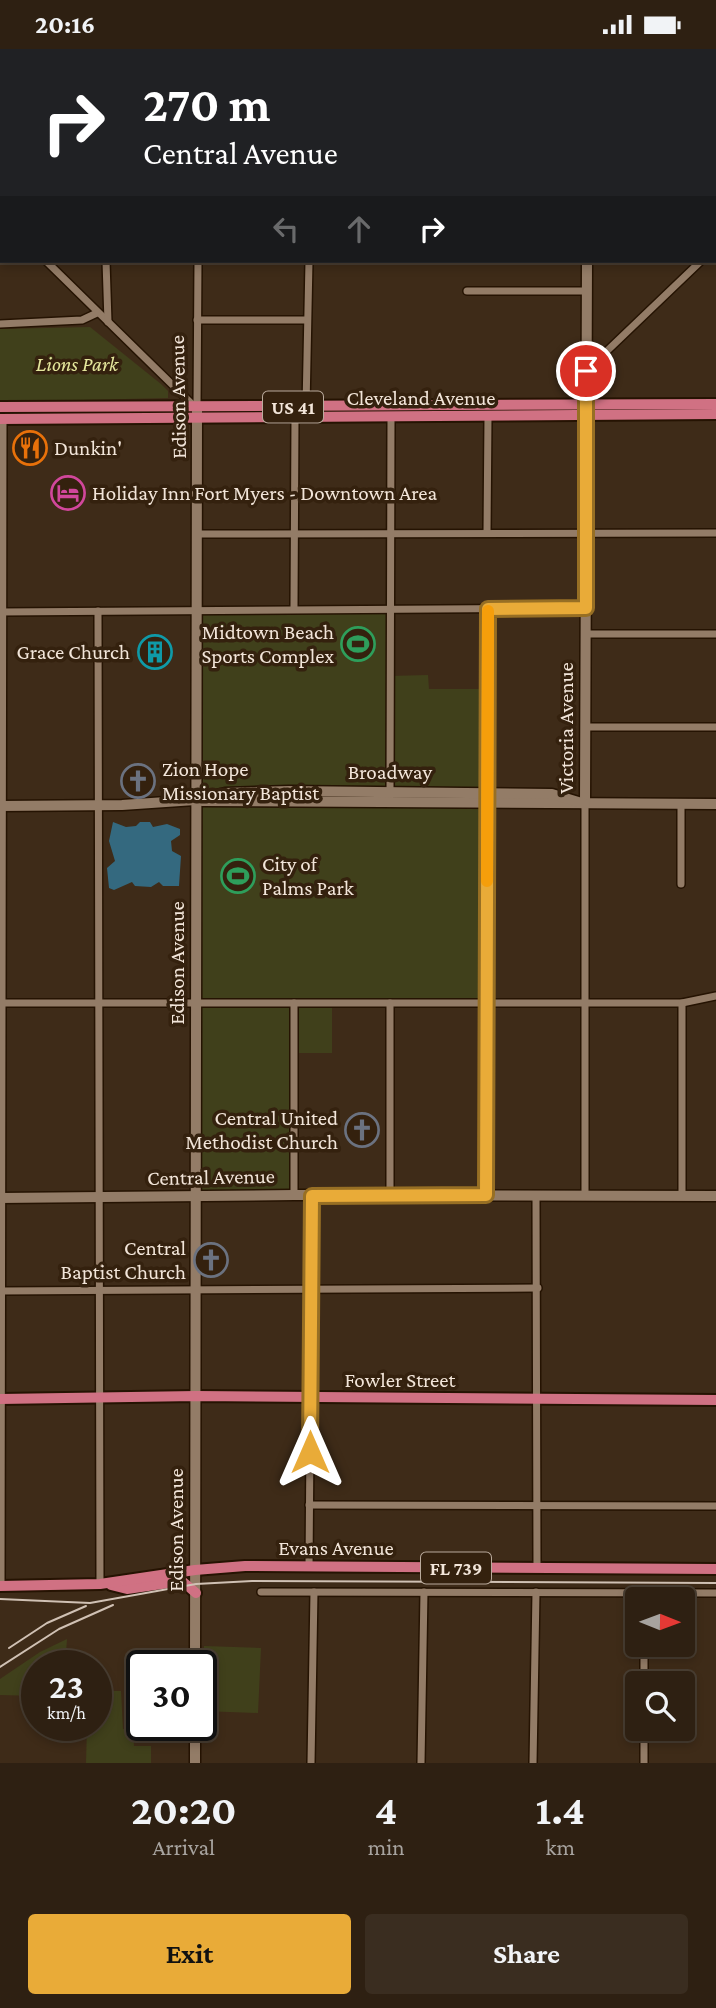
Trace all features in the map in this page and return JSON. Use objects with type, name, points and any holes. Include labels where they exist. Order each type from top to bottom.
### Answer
[{"type":"main road","name":"Cleveland Avenue","points":[[0,407],[197,412],[295,418],[391,418],[488,417],[716,404]]},
{"type":"main road","name":"Cleveland Avenue","points":[[2,419],[306,407],[417,406],[716,414]]},
{"type":"main road","points":[[391,418],[417,406]]},
{"type":"main road","points":[[2,419],[22,407]]},
{"type":"main road","name":"Fowler Street","points":[[1,1399],[196,1396],[716,1400]]},
{"type":"main road","name":"Evans Avenue","points":[[1,1586],[103,1584],[195,1570],[309,1567],[716,1569]]},
{"type":"main road","points":[[103,1584],[127,1588],[182,1581],[195,1593]]},
{"type":"street","points":[[48,263],[197,412]]},
{"type":"street","points":[[106,263],[108,322]]},
{"type":"street","name":"Edison Avenue","points":[[195,1650],[198,263]]},
{"type":"street","points":[[306,407],[309,263]]},
{"type":"street","name":"Victoria Avenue","points":[[585,1195],[587,263]]},
{"type":"street","points":[[586,371],[699,263]]},
{"type":"street","points":[[467,291],[586,292]]},
{"type":"street","points":[[0,324],[82,320],[97,313]]},
{"type":"street","points":[[197,320],[307,320]]},
{"type":"street","points":[[487,533],[488,417]]},
{"type":"street","points":[[294,608],[295,418]]},
{"type":"street","points":[[391,418],[391,804]]},
{"type":"street","points":[[1,1586],[2,419]]},
{"type":"street","points":[[198,534],[716,533]]},
{"type":"street","points":[[1,612],[586,608]]},
{"type":"street","points":[[486,1195],[488,609]]},
{"type":"street","points":[[98,611],[98,1397],[103,1584]]},
{"type":"street","points":[[586,634],[716,635]]},
{"type":"street","points":[[586,727],[716,727]]},
{"type":"street","name":"Broadway","points":[[1,806],[195,800],[225,793],[487,791],[552,794],[585,804]]},
{"type":"street","name":"Broadway","points":[[195,800],[218,804],[716,804]]},
{"type":"street","points":[[681,804],[681,884]]},
{"type":"street","points":[[1,1003],[682,1003],[716,996]]},
{"type":"street","points":[[294,1003],[294,1195]]},
{"type":"street","points":[[390,1003],[390,1195]]},
{"type":"street","points":[[682,1003],[682,1196]]},
{"type":"street","name":"Central Avenue","points":[[1,1198],[294,1195],[716,1196]]},
{"type":"street","points":[[536,1195],[537,1568]]},
{"type":"street","points":[[309,1567],[312,1196]]},
{"type":"street","points":[[1,1291],[538,1289]]},
{"type":"street","points":[[309,1504],[716,1506]]},
{"type":"street","points":[[310,1763],[314,1592]]},
{"type":"street","points":[[421,1763],[424,1592]]},
{"type":"street","points":[[533,1763],[536,1592]]},
{"type":"street","points":[[261,1593],[536,1592],[625,1595]]},
{"type":"street","points":[[695,1594],[716,1593]]},
{"type":"street","points":[[195,1741],[195,1763]]},
{"type":"street","points":[[644,1741],[644,1763]]},
{"type":"green space","name":"Lions Park","points":[[90,327],[161,384],[168,391],[168,398],[0,402],[0,329]]},
{"type":"green space","points":[[389,610],[389,676],[428,675],[429,689],[486,689],[485,790],[196,798],[200,611]]},
{"type":"green space","name":"City of Palms Park","points":[[196,802],[486,805],[485,1001],[198,1001]]},
{"type":"green space","points":[[198,1004],[292,1004],[292,1193],[198,1195]]},
{"type":"green space","points":[[296,1004],[332,1005],[332,1053],[296,1053]]},
{"type":"green space","points":[[67,1639],[66,1650],[44,1650]]},
{"type":"green space","points":[[204,1646],[261,1648],[258,1713],[217,1712],[217,1650],[204,1650]]},
{"type":"green space","points":[[21,1665],[21,1696],[0,1695],[0,1679]]},
{"type":"green space","points":[[112,1691],[121,1691],[126,1741],[134,1741],[134,1746],[151,1746],[151,1763],[86,1763],[87,1741],[112,1741]]},
{"type":"water","points":[[113,822],[126,827],[150,822],[153,827],[167,824],[180,829],[180,835],[171,841],[172,851],[181,856],[179,886],[163,886],[159,882],[151,887],[135,886],[132,882],[114,890],[109,888],[107,868],[115,861],[109,841]]},
{"type":"railway","points":[[0,1599],[90,1603],[196,1584],[252,1581],[716,1583]]},
{"type":"railway","points":[[0,1667],[59,1629],[113,1605]]},
{"type":"railway","points":[[9,1648],[47,1623],[86,1606]]},
{"type":"slow traffic","points":[[487,881],[488,611]]},
{"type":"place","name":"Dunkin'","points":[[30,448]]},
{"type":"place","name":"Holiday Inn Fort Myers - Downtown Area","points":[[68,493]]},
{"type":"place","name":"Midtown Beach Sports Complex","points":[[358,644]]},
{"type":"place","name":"Grace Church","points":[[155,652]]},
{"type":"place","name":"Zion Hope Missionary Baptist","points":[[138,781]]},
{"type":"place","name":"City of Palms Park","points":[[238,876]]},
{"type":"place","name":"Central United Methodist Church","points":[[362,1130]]},
{"type":"place","name":"Central Baptist Church","points":[[211,1260]]},
{"type":"route","points":[[310,1452],[312,1196],[486,1195],[488,609],[586,608],[586,371]]}]
